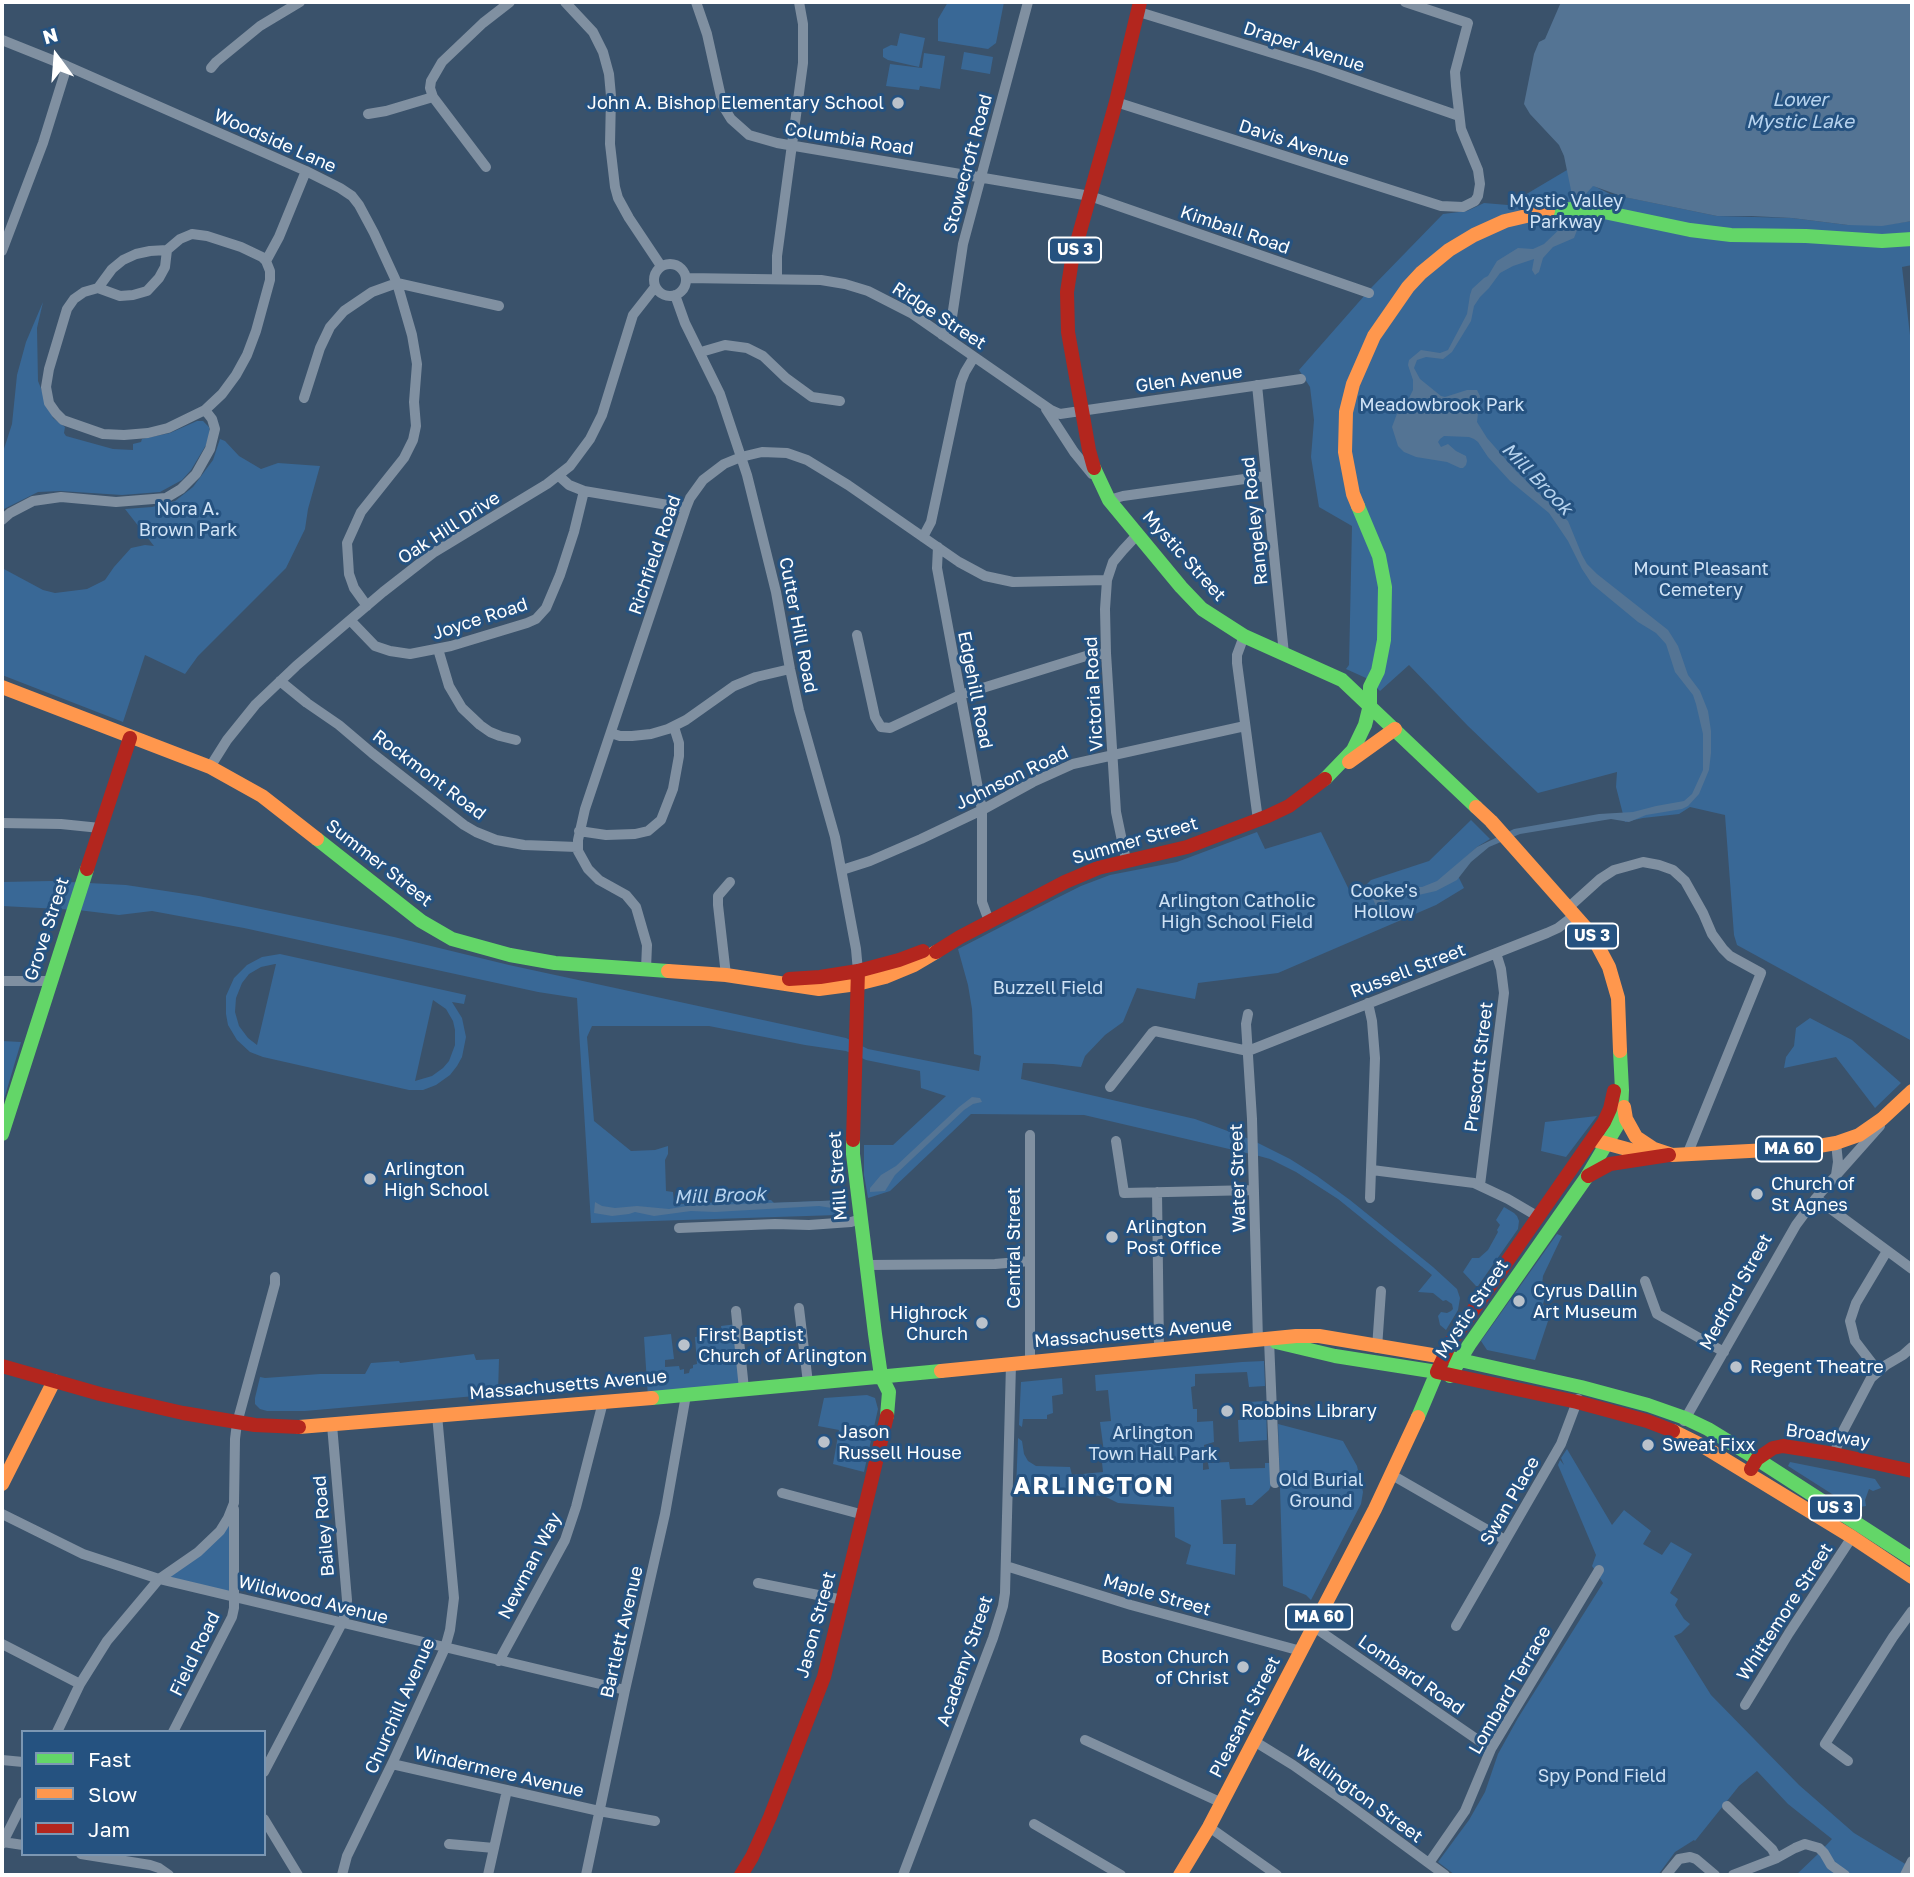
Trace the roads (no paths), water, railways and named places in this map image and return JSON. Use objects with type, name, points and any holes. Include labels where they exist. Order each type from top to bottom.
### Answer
[{"type":"main road","name":"Mystic Street","points":[[1139,7],[1072,260],[1066,304],[1081,411],[1092,463],[1100,483],[1109,500],[1137,535],[1202,609],[1244,636],[1342,680],[1500,831],[1572,911],[1598,945],[1609,967],[1620,1010],[1622,1090],[1619,1120],[1537,1216],[1451,1342],[1444,1357],[1440,1378]]},
{"type":"main road","points":[[1370,705],[1370,687],[1378,670],[1384,640],[1385,587],[1379,556],[1353,494],[1345,452],[1345,425],[1353,384],[1374,336],[1396,302],[1436,260],[1467,239],[1493,226],[1530,214],[1564,209],[1587,209],[1720,234],[1835,237],[1882,242],[1912,239]]},
{"type":"main road","name":"Summer Street","points":[[2,687],[210,767],[262,796],[409,913],[452,939],[481,949],[537,961],[760,980],[858,978],[960,937],[1098,868],[1187,847],[1258,820],[1289,806],[1395,729]]},
{"type":"main road","name":"Summer Street","points":[[1320,783],[1345,760],[1359,741],[1370,705]]},
{"type":"main road","name":"Grove Street","points":[[2,1134],[130,738]]},
{"type":"main road","name":"Mill Street","points":[[858,978],[853,1154],[881,1376]]},
{"type":"main road","name":"Mystic Street","points":[[1440,1378],[1459,1360],[1586,1178],[1610,1109],[1620,1053]]},
{"type":"main road","points":[[1622,1090],[1626,1119],[1634,1134],[1643,1143],[1679,1155]]},
{"type":"main road","name":"Medford Street","points":[[1896,1107],[1912,1091]]},
{"type":"main road","name":"MA 60","points":[[1586,1178],[1605,1165],[1679,1155],[1797,1149],[1836,1143],[1859,1135],[1896,1107]]},
{"type":"main road","name":"MA 60","points":[[1599,1142],[1639,1152],[1679,1155]]},
{"type":"main road","points":[[1537,1216],[1554,1223]]},
{"type":"main road","name":"Massachusetts Avenue","points":[[2,1366],[120,1399],[237,1423],[287,1427],[686,1395],[1296,1336],[1319,1336],[1444,1357],[1581,1387],[1685,1418],[1757,1459],[1912,1559]]},
{"type":"main road","name":"Massachusetts Avenue","points":[[1264,1341],[1440,1378],[1577,1402],[1647,1421],[1677,1433],[1748,1474],[1912,1577]]},
{"type":"main road","name":"Jason Street","points":[[741,1875],[770,1817],[824,1677],[887,1416],[889,1392],[881,1376]]},
{"type":"main road","name":"Pleasant Street","points":[[1180,1875],[1222,1803],[1440,1378]]},
{"type":"main road","points":[[2,1484],[54,1381]]},
{"type":"main road","name":"Broadway","points":[[1757,1459],[1778,1446],[1834,1454],[1912,1471]]},
{"type":"main road","points":[[1748,1474],[1757,1459]]},
{"type":"street","points":[[211,68],[260,26],[300,2]]},
{"type":"street","points":[[486,167],[433,97],[430,85],[437,68],[483,23],[510,2]]},
{"type":"street","points":[[565,2],[593,32],[603,52],[610,85],[610,144],[615,187],[629,218],[661,266]]},
{"type":"street","name":"Columbia Road","points":[[696,2],[707,34],[721,101],[727,115],[749,135],[762,140],[1090,196]]},
{"type":"street","points":[[777,279],[777,257],[803,63],[803,24],[799,2]]},
{"type":"street","name":"Stowecroft Road","points":[[942,335],[952,317],[963,244],[1028,2]]},
{"type":"street","points":[[1405,2],[1468,23],[1455,72],[1459,116]]},
{"type":"street","name":"Draper Avenue","points":[[1139,7],[1459,116]]},
{"type":"street","name":"Woodside Lane","points":[[2,40],[306,171],[340,188],[356,201],[397,283],[416,355],[416,426],[409,450],[371,497],[346,542],[351,581],[367,606]]},
{"type":"street","points":[[2,251],[4,237],[43,143],[67,66]]},
{"type":"street","points":[[368,114],[433,97]]},
{"type":"street","name":"Davis Avenue","points":[[1116,102],[1448,208],[1470,204],[1478,196],[1480,184],[1478,170],[1465,141],[1459,116]]},
{"type":"street","points":[[266,261],[279,237],[306,171]]},
{"type":"street","name":"Kimball Road","points":[[1090,196],[1369,293]]},
{"type":"street","points":[[98,288],[112,269],[123,260],[136,254],[167,250],[180,239],[192,234],[241,247],[266,261],[270,280],[247,355],[222,394],[205,410],[168,428],[124,435],[103,434],[63,420],[49,403],[46,387],[48,369],[66,309],[83,292],[98,288],[120,296],[147,290],[165,267],[167,250]]},
{"type":"street","points":[[677,265],[685,272],[686,278],[684,288],[675,295],[662,294],[655,287],[654,278],[661,266],[677,265]]},
{"type":"street","name":"Ridge Street","points":[[686,278],[821,280],[857,287],[911,313],[1058,413],[1081,411]]},
{"type":"street","points":[[304,398],[325,336],[335,320],[363,297],[380,288],[397,283],[499,306]]},
{"type":"street","name":"Oak Hill Drive","points":[[210,767],[256,704],[350,620],[433,554],[559,476],[575,460],[593,433],[605,405],[633,315],[655,287]]},
{"type":"street","name":"Cutter Hill Road","points":[[675,295],[685,323],[720,394],[753,496],[810,753],[835,837],[856,949],[858,978]]},
{"type":"street","points":[[701,352],[726,345],[747,348],[763,356],[786,378],[812,397],[840,401]]},
{"type":"street","points":[[923,537],[931,522],[961,382],[974,357]]},
{"type":"street","name":"Glen Avenue","points":[[1081,411],[1301,379]]},
{"type":"street","name":"Rangeley Road","points":[[1258,385],[1284,654]]},
{"type":"street","name":"Ridge Street","points":[[1039,401],[1080,461],[1100,483]]},
{"type":"street","points":[[2,520],[33,501],[61,497],[116,502],[166,498],[197,474],[211,449],[215,429],[205,410]]},
{"type":"street","name":"Richfield Road","points":[[577,847],[584,809],[686,508],[696,488],[724,464],[756,453],[775,452],[807,460],[968,568],[985,576],[1024,583],[1107,580]]},
{"type":"street","points":[[559,476],[569,485],[584,491],[686,508]]},
{"type":"street","points":[[1109,500],[1266,476]]},
{"type":"street","name":"Joyce Road","points":[[350,620],[369,641],[384,650],[410,654],[438,649],[527,623],[541,615],[550,600],[574,532],[584,491]]},
{"type":"street","name":"Victoria Road","points":[[1126,860],[1116,812],[1105,609],[1107,580],[1113,562],[1137,535]]},
{"type":"street","name":"Edgehill Road","points":[[938,547],[937,568],[982,810],[982,902],[989,921]]},
{"type":"street","points":[[857,635],[876,718],[881,727],[890,728],[960,695],[1086,656],[1106,653]]},
{"type":"street","points":[[1244,636],[1237,661],[1258,820]]},
{"type":"street","points":[[438,649],[449,686],[462,708],[490,732],[516,740]]},
{"type":"street","points":[[611,733],[622,736],[645,735],[674,727],[734,685],[790,669]]},
{"type":"street","name":"Rockmont Road","points":[[280,681],[476,832],[524,845],[577,847]]},
{"type":"street","name":"Johnson Road","points":[[842,870],[896,850],[1065,767],[1245,726]]},
{"type":"street","points":[[579,831],[606,835],[635,834],[648,831],[662,820],[673,789],[679,756],[679,743],[674,727]]},
{"type":"street","points":[[2,823],[100,828]]},
{"type":"street","points":[[577,847],[580,856],[599,880],[626,894],[634,902],[647,945],[646,969]]},
{"type":"street","name":"Russell Street","points":[[1248,1051],[1558,928],[1600,879],[1614,870],[1643,862],[1659,864],[1673,870],[1685,881],[1712,934],[1723,949],[1730,956],[1761,973],[1679,1155]]},
{"type":"street","points":[[726,975],[718,897],[730,882]]},
{"type":"street","name":"Prescott Street","points":[[1480,1185],[1504,993],[1496,953]]},
{"type":"street","points":[[2,981],[50,981]]},
{"type":"street","points":[[1368,1003],[1375,1049],[1370,1198]]},
{"type":"street","name":"Water Street","points":[[1248,1014],[1254,1189],[1275,1483]]},
{"type":"street","points":[[1110,1087],[1155,1031],[1248,1051]]},
{"type":"street","name":"Medford Street","points":[[1677,1433],[1796,1225],[1816,1198],[1896,1107]]},
{"type":"street","name":"Central Street","points":[[1030,1135],[1030,1362]]},
{"type":"street","points":[[1116,1141],[1124,1193],[1254,1189]]},
{"type":"street","points":[[1836,1143],[1836,1175]]},
{"type":"street","points":[[1372,1170],[1454,1179],[1480,1185],[1537,1216]]},
{"type":"street","points":[[1157,1192],[1159,1350]]},
{"type":"street","points":[[1816,1198],[1912,1269]]},
{"type":"street","points":[[679,1227],[809,1224],[851,1222],[860,1219]]},
{"type":"street","points":[[1878,1371],[1854,1341],[1850,1321],[1856,1303],[1888,1251]]},
{"type":"street","points":[[867,1265],[995,1264],[1030,1261]]},
{"type":"street","name":"Field Road","points":[[174,1730],[232,1617],[235,1597],[237,1423],[275,1277]]},
{"type":"street","points":[[1645,1281],[1657,1314],[1724,1352]]},
{"type":"street","points":[[1335,1356],[1375,1353],[1381,1291]]},
{"type":"street","points":[[799,1308],[808,1382]]},
{"type":"street","points":[[736,1311],[744,1389]]},
{"type":"street","points":[[1834,1454],[1842,1433],[1878,1371],[1912,1348]]},
{"type":"street","name":"Academy Street","points":[[903,1875],[999,1622],[1005,1593],[1011,1364]]},
{"type":"street","name":"Swan Place","points":[[1456,1626],[1561,1444],[1581,1387]]},
{"type":"street","name":"Bartlett Avenue","points":[[586,1875],[670,1489],[686,1395]]},
{"type":"street","name":"Newman Way","points":[[499,1661],[565,1540],[604,1402]]},
{"type":"street","name":"Churchill Avenue","points":[[342,1875],[347,1856],[445,1648],[453,1613],[454,1598],[437,1415]]},
{"type":"street","name":"Bailey Road","points":[[266,1768],[342,1623],[347,1600],[332,1425]]},
{"type":"street","points":[[1392,1475],[1505,1540]]},
{"type":"street","points":[[782,1493],[864,1515]]},
{"type":"street","points":[[58,1730],[80,1684],[107,1641],[159,1579],[209,1543],[224,1524],[234,1503]]},
{"type":"street","name":"Wildwood Avenue","points":[[2,1514],[83,1554],[159,1579],[625,1690]]},
{"type":"street","name":"Whittemore Street","points":[[1745,1705],[1852,1537]]},
{"type":"street","name":"Maple Street","points":[[1006,1566],[1131,1605],[1301,1651]]},
{"type":"street","name":"Lombard Terrace","points":[[1429,1863],[1465,1811],[1491,1749],[1599,1570]]},
{"type":"street","points":[[758,1583],[844,1600]]},
{"type":"street","points":[[1848,1761],[1825,1744],[1912,1611]]},
{"type":"street","name":"Lombard Road","points":[[1314,1627],[1491,1749]]},
{"type":"street","points":[[2,1644],[80,1684]]},
{"type":"street","points":[[1084,1740],[1222,1803]]},
{"type":"street","name":"Wellington Street","points":[[1254,1741],[1321,1785],[1445,1875]]},
{"type":"street","points":[[2,1760],[21,1762]]},
{"type":"street","name":"Windermere Avenue","points":[[392,1764],[655,1821]]},
{"type":"street","points":[[488,1875],[507,1790]]},
{"type":"street","points":[[21,1805],[2,1843],[21,1845]]},
{"type":"street","points":[[1727,1806],[1772,1849],[1777,1858]]},
{"type":"street","points":[[266,1822],[298,1875]]},
{"type":"street","points":[[1034,1824],[1121,1875]]},
{"type":"street","points":[[1209,1827],[1277,1875]]},
{"type":"street","points":[[449,1844],[494,1848]]},
{"type":"street","points":[[1733,1875],[1805,1844],[1822,1850],[1831,1865],[1845,1875]]},
{"type":"street","points":[[92,1856],[159,1868],[169,1875]]},
{"type":"street","points":[[1666,1875],[1679,1859],[1689,1857],[1696,1859],[1715,1875]]},
{"type":"street","points":[[1905,1875],[1912,1861]]},
{"type":"water","name":"Lower Mystic Lake","points":[[1561,2],[1912,2],[1912,221],[1882,226],[1792,218],[1717,216],[1624,197],[1593,186],[1583,197],[1582,217],[1574,238],[1553,247],[1543,258],[1539,272],[1535,275],[1532,270],[1534,259],[1500,273],[1474,306],[1471,321],[1452,352],[1443,359],[1426,357],[1417,360],[1414,368],[1420,379],[1441,396],[1477,390],[1480,396],[1477,422],[1487,438],[1514,469],[1568,521],[1587,564],[1668,630],[1708,711],[1711,753],[1709,770],[1699,794],[1682,809],[1646,815],[1629,822],[1611,819],[1520,834],[1489,847],[1471,862],[1457,880],[1436,891],[1391,899],[1376,906],[1373,899],[1380,896],[1437,881],[1477,847],[1514,829],[1599,814],[1633,812],[1684,801],[1692,794],[1703,770],[1703,734],[1696,704],[1693,695],[1675,672],[1666,644],[1656,633],[1638,622],[1592,584],[1549,513],[1510,481],[1474,439],[1444,436],[1438,442],[1441,447],[1448,444],[1466,456],[1466,465],[1460,468],[1447,462],[1416,457],[1404,452],[1398,446],[1392,427],[1401,403],[1409,398],[1413,390],[1409,360],[1421,350],[1440,353],[1448,350],[1467,314],[1472,289],[1488,276],[1497,261],[1518,248],[1533,249],[1544,244],[1567,222],[1571,190],[1564,156],[1559,145],[1524,104],[1534,54],[1539,42],[1545,39]]},
{"type":"water","points":[[972,1097],[980,1098],[982,1102],[964,1110],[895,1175],[885,1191],[870,1192],[870,1188],[881,1175],[896,1166]]},
{"type":"water","points":[[847,1200],[848,1210],[819,1206],[691,1211],[654,1216],[635,1212],[612,1216],[594,1213],[595,1202],[615,1208],[637,1206],[669,1209]]},
{"type":"place","name":"John A. Bishop Elementary School","points":[[898,103]]},
{"type":"place","name":"Arlington High School","points":[[370,1179]]},
{"type":"place","name":"Church of St Agnes","points":[[1757,1194]]},
{"type":"place","name":"Arlington Post Office","points":[[1112,1237]]},
{"type":"place","name":"Cyrus Dallin Art Museum","points":[[1519,1301]]},
{"type":"place","name":"Highrock Church","points":[[982,1323]]},
{"type":"place","name":"First Baptist Church of Arlington","points":[[684,1345]]},
{"type":"place","name":"Regent Theatre","points":[[1736,1367]]},
{"type":"place","name":"Robbins Library","points":[[1227,1411]]},
{"type":"place","name":"Jason Russell House","points":[[824,1442]]},
{"type":"place","name":"Sweat Fixx","points":[[1648,1445]]},
{"type":"place","name":"Boston Church of Christ","points":[[1243,1667]]},
{"type":"district","name":"ARLINGTON","points":[[1094,1486]]},
{"type":"park label","name":"Mystic Valley Parkway","points":[[1566,211]]},
{"type":"park label","name":"Meadowbrook Park","points":[[1442,405]]},
{"type":"park label","name":"Nora A. Brown Park","points":[[188,519]]},
{"type":"park label","name":"Mount Pleasant Cemetery","points":[[1701,579]]},
{"type":"park label","name":"Cooke's Hollow","points":[[1384,901]]},
{"type":"park label","name":"Arlington Catholic High School Field","points":[[1237,911]]},
{"type":"park label","name":"Buzzell Field","points":[[1048,988]]},
{"type":"park label","name":"Arlington Town Hall Park","points":[[1153,1443]]},
{"type":"park label","name":"Old Burial Ground","points":[[1321,1490]]},
{"type":"park label","name":"Spy Pond Field","points":[[1602,1776]]},
{"type":"water label","name":"Mill Brook","points":[[1537,479]]},
{"type":"water label","name":"Mill Brook","points":[[720,1196]]}]
